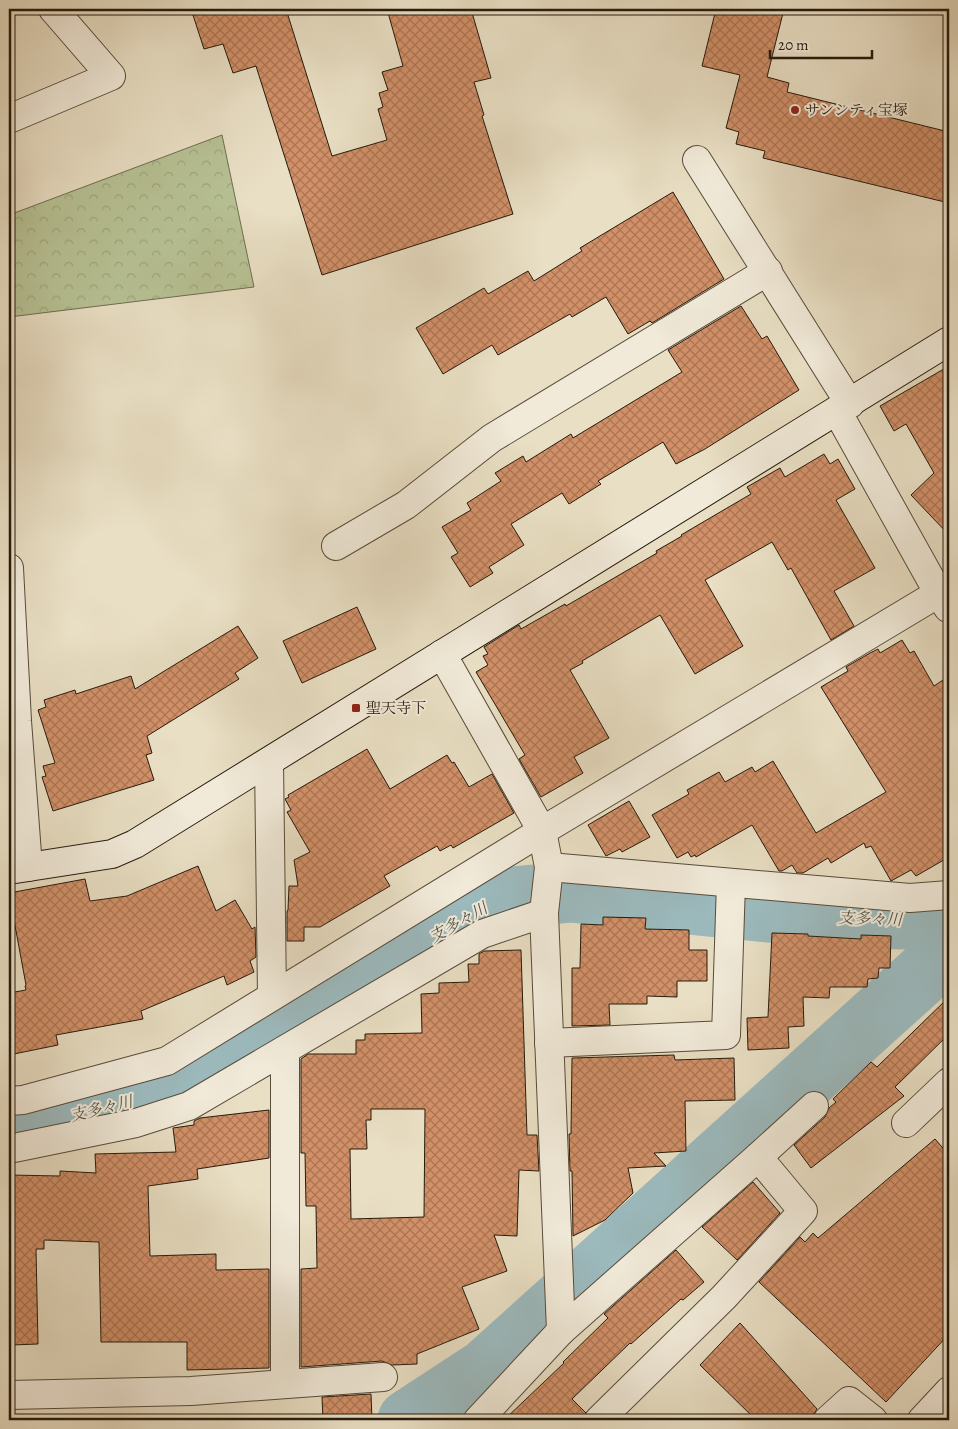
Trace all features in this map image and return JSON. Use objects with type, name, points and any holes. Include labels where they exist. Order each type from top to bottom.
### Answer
[{"type":"street","points":[[9,119],[111,76],[53,9]]},
{"type":"street","points":[[9,1101],[23,1100],[167,1061],[542,831],[946,597],[768,271],[697,160]]},
{"type":"street","points":[[336,546],[406,505],[492,438],[768,271]]},
{"type":"street","points":[[9,568],[17,721],[18,868],[121,852],[270,762],[949,341]]},
{"type":"street","points":[[442,654],[542,831],[549,867],[544,914],[561,1332]]},
{"type":"street","points":[[270,762],[272,996]]},
{"type":"street","points":[[549,867],[910,898],[949,895]]},
{"type":"street","points":[[550,1043],[726,1036],[731,883]]},
{"type":"street","points":[[9,1149],[136,1123],[189,1106],[482,934],[544,914]]},
{"type":"street","points":[[285,1050],[285,1383]]},
{"type":"street","points":[[906,1123],[949,1082]]},
{"type":"street","points":[[478,1420],[561,1332],[814,1106]]},
{"type":"street","points":[[600,1420],[724,1298],[803,1211],[758,1157]]},
{"type":"street","points":[[9,1395],[191,1391],[383,1377]]},
{"type":"street","points":[[922,1420],[949,1391]]},
{"type":"street","points":[[828,1420],[849,1401],[873,1420]]},
{"type":"green space","points":[[222,135],[254,287],[9,317],[9,215]]},
{"type":"building","points":[[191,9],[286,9],[332,156],[387,140],[378,109],[383,107],[379,93],[388,90],[382,72],[403,66],[387,9],[471,9],[491,78],[474,82],[484,115],[482,116],[513,214],[322,275],[256,66],[233,73],[223,44],[204,49]]},
{"type":"building","name":"サンシティ宝塚","points":[[716,9],[784,9],[767,77],[789,83],[787,92],[949,132],[949,203],[763,158],[765,151],[736,144],[739,132],[726,128],[740,75],[702,66]]},
{"type":"building","points":[[673,192],[724,279],[652,323],[650,321],[628,334],[606,297],[572,317],[570,314],[498,355],[492,345],[443,374],[416,328],[484,288],[488,294],[528,271],[534,281],[582,251],[580,248]]},
{"type":"building","points":[[741,306],[762,339],[767,336],[799,390],[705,449],[676,464],[663,442],[598,481],[601,484],[569,504],[562,493],[511,524],[524,545],[489,567],[493,573],[470,587],[451,557],[458,553],[442,527],[471,510],[467,503],[501,481],[495,473],[523,456],[526,462],[571,434],[573,438],[682,372],[668,350]]},
{"type":"building","points":[[949,366],[949,535],[911,495],[934,473],[906,424],[894,431],[880,406]]},
{"type":"building","points":[[824,454],[830,464],[838,459],[855,489],[836,500],[875,568],[834,591],[854,626],[831,640],[791,568],[788,570],[772,542],[705,580],[743,646],[695,674],[660,615],[570,670],[609,738],[574,757],[583,773],[541,797],[519,759],[525,755],[476,672],[488,665],[483,656],[488,654],[484,647],[519,625],[521,629],[565,604],[566,606],[657,553],[656,551],[681,535],[751,494],[747,487],[780,468],[785,477]]},
{"type":"building","points":[[357,607],[376,649],[302,683],[283,641]]},
{"type":"building","points":[[238,626],[258,658],[235,673],[239,679],[147,736],[152,753],[146,755],[154,780],[53,811],[42,777],[46,776],[43,766],[55,763],[38,710],[46,707],[44,700],[75,690],[76,694],[131,676],[135,689]]},
{"type":"building","points":[[902,640],[910,653],[914,651],[934,686],[949,676],[949,857],[916,876],[911,870],[891,881],[871,846],[866,848],[864,843],[831,863],[828,858],[803,873],[797,873],[792,865],[779,871],[752,825],[696,857],[695,855],[691,857],[688,852],[677,858],[652,815],[689,794],[687,790],[719,772],[725,782],[752,767],[755,772],[773,761],[816,833],[886,792],[821,687],[848,671],[846,667],[870,653],[878,649],[880,653]]},
{"type":"building","points":[[367,749],[390,789],[447,755],[452,763],[454,762],[469,787],[492,774],[514,813],[453,848],[451,845],[440,851],[437,846],[384,876],[390,886],[320,927],[304,927],[304,941],[287,941],[289,886],[298,886],[294,860],[310,852],[287,812],[291,810],[285,799],[289,797],[288,795]]},
{"type":"building","points":[[629,801],[650,837],[622,852],[620,849],[606,856],[588,825]]},
{"type":"building","points":[[198,866],[216,911],[235,900],[252,929],[255,927],[256,957],[250,961],[254,972],[227,985],[224,976],[141,1011],[143,1019],[56,1035],[58,1045],[9,1055],[9,993],[26,990],[26,985],[9,893],[85,879],[90,901],[127,896]]},
{"type":"building","points":[[603,917],[646,918],[645,929],[689,930],[689,950],[707,950],[707,981],[677,981],[677,997],[647,996],[647,1004],[609,1004],[610,1025],[572,1026],[572,968],[580,968],[581,924],[603,925]]},
{"type":"building","points":[[772,933],[861,939],[861,935],[891,936],[890,968],[879,968],[878,978],[868,979],[867,987],[830,987],[829,998],[803,997],[804,1026],[788,1027],[789,1048],[748,1050],[747,1018],[768,1017]]},
{"type":"building","points":[[521,950],[527,1135],[537,1135],[539,1171],[519,1170],[517,1236],[494,1235],[507,1271],[462,1287],[479,1329],[417,1354],[417,1364],[392,1365],[382,1361],[301,1367],[301,1269],[317,1268],[316,1206],[306,1206],[305,1153],[301,1153],[301,1059],[308,1054],[356,1054],[356,1040],[365,1040],[365,1034],[422,1033],[421,994],[439,993],[439,983],[469,982],[468,964],[479,964],[479,954],[484,951]],"holes":[[[371,1109],[425,1109],[424,1217],[351,1219],[350,1149],[367,1149],[366,1120],[371,1120]]]},
{"type":"building","points":[[949,997],[949,1034],[895,1087],[904,1096],[811,1168],[794,1145],[825,1117],[829,1108],[836,1102],[833,1099],[871,1062],[877,1067]]},
{"type":"building","points":[[674,1055],[675,1060],[734,1058],[735,1100],[685,1101],[686,1151],[654,1153],[666,1166],[628,1168],[633,1193],[605,1220],[573,1236],[572,1171],[570,1171],[569,1134],[571,1134],[572,1058]]},
{"type":"building","points":[[269,1110],[269,1158],[197,1169],[198,1179],[148,1186],[150,1256],[216,1254],[216,1270],[269,1269],[269,1368],[187,1370],[187,1342],[101,1342],[99,1242],[44,1240],[44,1249],[36,1249],[38,1344],[11,1345],[9,1175],[60,1176],[60,1171],[96,1173],[95,1154],[176,1152],[173,1128],[194,1125],[194,1121],[200,1118]]},
{"type":"building","points":[[935,1139],[949,1155],[949,1334],[886,1402],[759,1282],[800,1237],[805,1242],[813,1233],[818,1238]]},
{"type":"building","points":[[753,1182],[780,1213],[737,1260],[702,1227]]},
{"type":"building","points":[[676,1250],[704,1282],[683,1300],[681,1299],[630,1343],[572,1399],[586,1413],[584,1420],[504,1420],[608,1318],[604,1314]]},
{"type":"building","points":[[740,1323],[817,1409],[813,1415],[813,1420],[756,1420],[700,1365]]},
{"type":"building","points":[[371,1394],[372,1420],[323,1420],[322,1397]]},
{"type":"waterway","name":"支多々川","points":[[9,1127],[93,1111],[161,1092],[213,1065],[501,898],[570,892],[819,917],[949,920]]},
{"type":"waterway","points":[[408,1420],[486,1369],[949,951]]},
{"type":"place","name":"サンシティ宝塚","points":[[795,110]]},
{"type":"place","name":"聖天寺下","points":[[356,708]]}]
